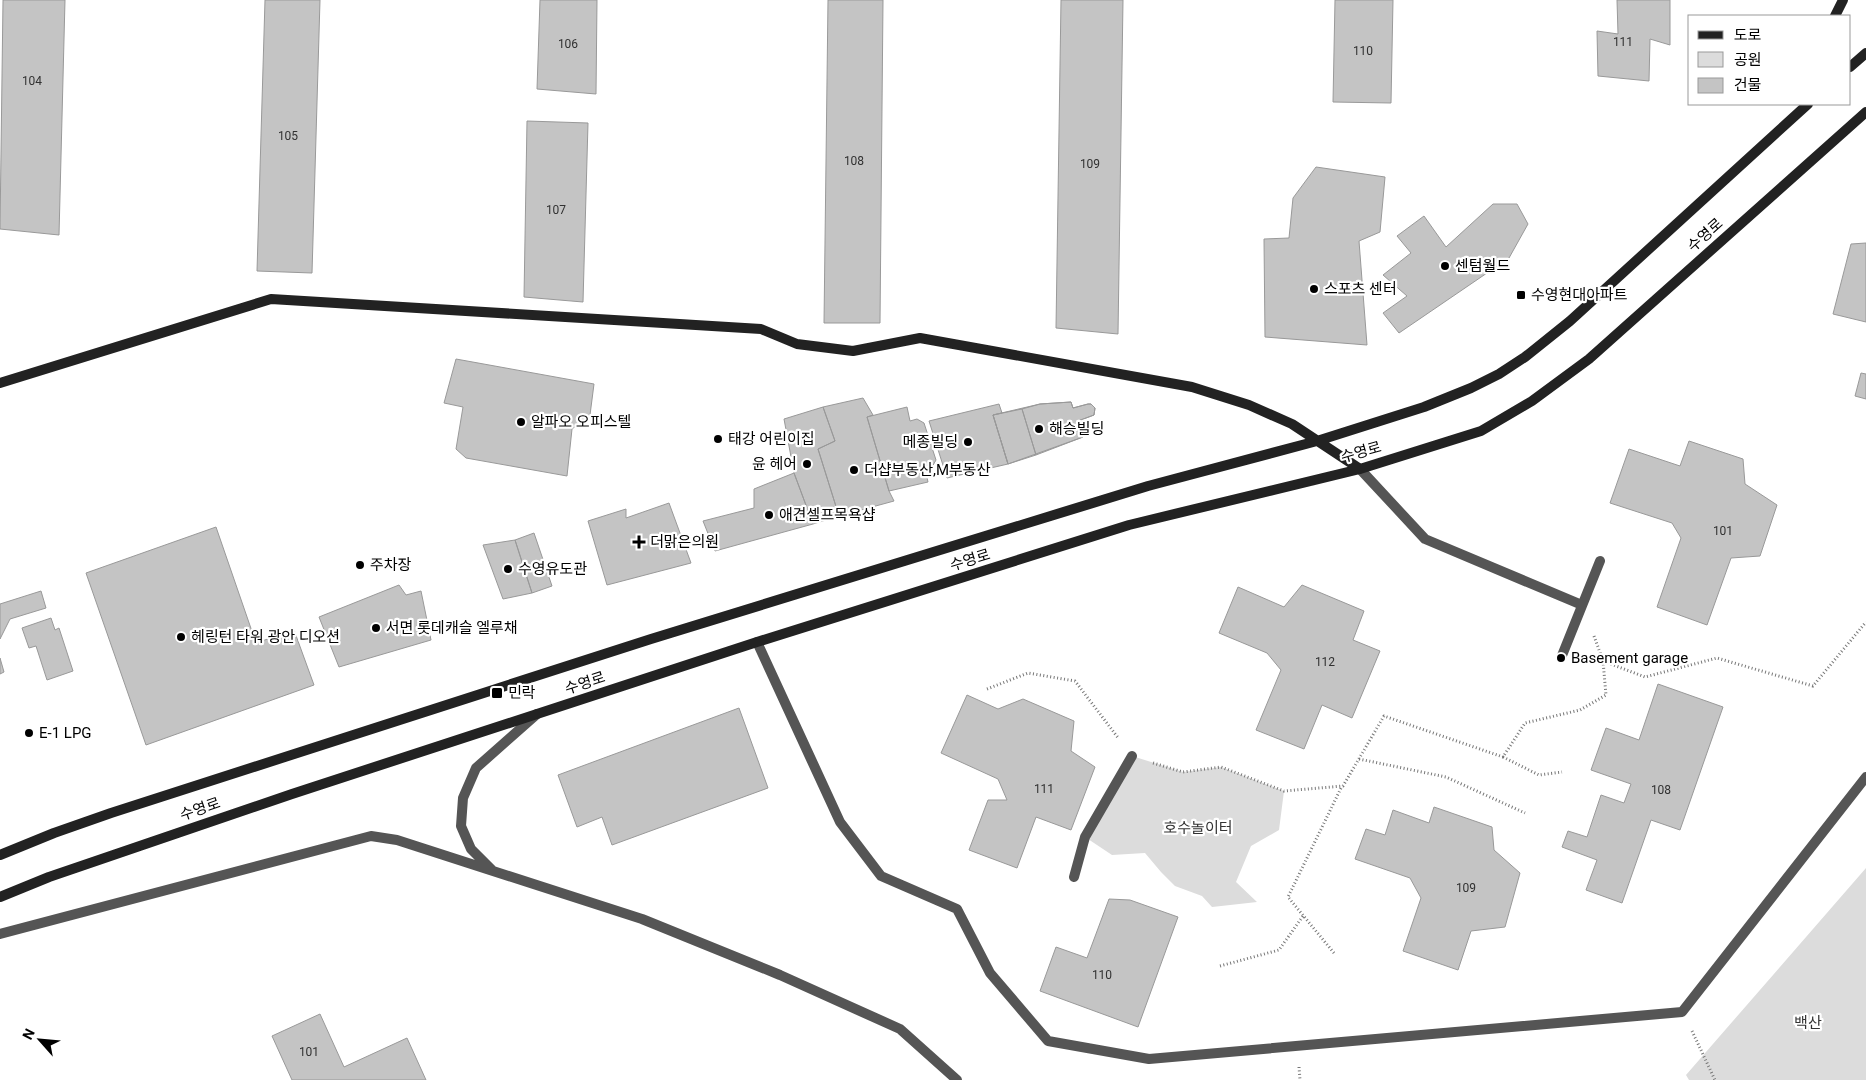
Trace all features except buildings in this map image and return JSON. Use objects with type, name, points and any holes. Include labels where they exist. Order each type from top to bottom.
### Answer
[{"type":"main road","points":[[1836,15],[1844,0]]},
{"type":"main road","points":[[1851,66],[1866,53]]},
{"type":"main road","points":[[1794,116],[1798,105]]},
{"type":"main road","name":"수영로","points":[[0,855],[111,813],[651,639],[1148,486],[1318,440],[1424,408],[1464,392],[1499,374],[1525,357],[1570,321],[1807,105]]},
{"type":"main road","name":"수영로","points":[[0,897],[49,877],[292,794],[757,642],[1130,525],[1360,469],[1481,431],[1532,401],[1589,359],[1866,112]]},
{"type":"main road","points":[[0,382],[271,299],[760,329],[797,344],[853,351],[920,338],[1192,388],[1250,405],[1292,424],[1360,469]]},
{"type":"street","points":[[1360,469],[1425,539],[1582,605]]},
{"type":"street","points":[[1561,658],[1600,561]]},
{"type":"street","points":[[757,642],[840,822],[881,876],[958,909],[990,973],[1048,1041],[1150,1059],[1682,1012],[1866,777]]},
{"type":"street","points":[[493,871],[471,849],[461,826],[463,798],[476,768],[537,714]]},
{"type":"street","points":[[1074,877],[1085,838],[1132,756]]},
{"type":"street","points":[[0,934],[371,836],[397,840],[642,919],[780,975],[900,1029],[957,1080]]},
{"type":"path","points":[[1502,757],[1526,723],[1580,710],[1606,696],[1603,661],[1582,605]]},
{"type":"path","points":[[1603,661],[1645,677],[1717,658],[1813,686],[1866,622]]},
{"type":"path","points":[[1334,953],[1288,898],[1343,786],[1384,716],[1502,757],[1539,775],[1562,772]]},
{"type":"path","points":[[1359,759],[1446,777],[1525,813]]},
{"type":"path","points":[[1284,791],[1343,786]]},
{"type":"path","points":[[1220,966],[1279,950],[1303,916]]},
{"type":"path","points":[[1682,1012],[1715,1080]]},
{"type":"green space","name":"호수놀이터","points":[[1132,756],[1183,772],[1221,767],[1284,791],[1279,830],[1251,846],[1236,882],[1257,902],[1212,907],[1202,896],[1175,886],[1145,853],[1112,855],[1085,837]]},
{"type":"green space","name":"백산","points":[[1866,868],[1866,1080],[1689,1080],[1686,1075]]},
{"type":"place","name":"센텀월드","points":[[1445,266]]},
{"type":"place","name":"스포츠 센터","points":[[1314,289]]},
{"type":"place","name":"수영현대아파트","points":[[1521,295]]},
{"type":"place","name":"알파오 오피스텔","points":[[521,422]]},
{"type":"place","name":"해승빌딩","points":[[1039,429]]},
{"type":"place","name":"태강 어린이집","points":[[718,439]]},
{"type":"place","name":"메종빌딩","points":[[968,442]]},
{"type":"place","name":"윤 헤어","points":[[807,464]]},
{"type":"place","name":"더샵부동산,M부동산","points":[[854,470]]},
{"type":"place","name":"애견셀프목욕샵","points":[[769,515]]},
{"type":"place","name":"더맑은의원","points":[[639,542]]},
{"type":"place","name":"주차장","points":[[360,565]]},
{"type":"place","name":"수영유도관","points":[[508,569]]},
{"type":"place","name":"서면 롯데캐슬 엘루채","points":[[376,628]]},
{"type":"place","name":"헤링턴 타워 광안 디오션","points":[[181,637]]},
{"type":"place","name":"Basement garage","points":[[1561,658]]},
{"type":"place","name":"민락","points":[[497,693]]},
{"type":"place","name":"E-1 LPG","points":[[29,733]]}]
